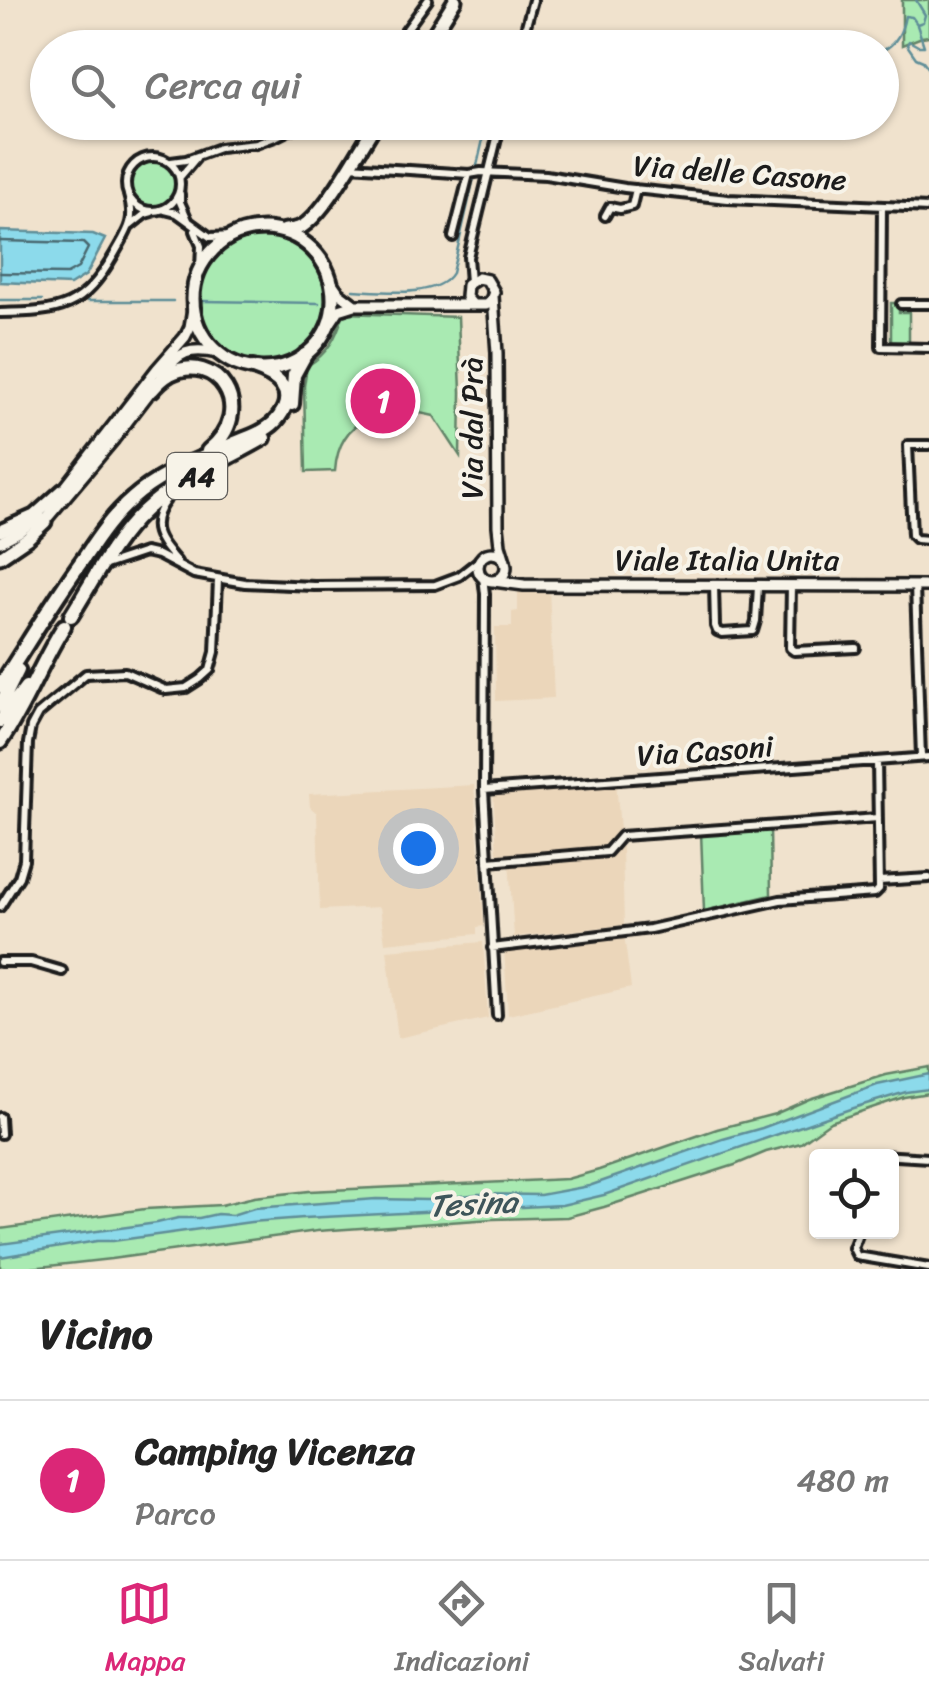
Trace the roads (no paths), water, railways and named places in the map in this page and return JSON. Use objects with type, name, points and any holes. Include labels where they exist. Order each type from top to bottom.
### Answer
[{"type":"highway","name":"A4","points":[[0,742],[19,716],[37,672],[124,532],[170,490],[281,424],[291,406],[294,375],[305,355]]},
{"type":"highway","name":"A4","points":[[190,464],[260,432],[281,414],[285,403],[282,384],[254,368]]},
{"type":"highway","points":[[0,686],[115,515],[133,497],[190,464],[223,437],[232,416],[230,396],[217,379],[199,370],[180,370],[152,390]]},
{"type":"highway","points":[[0,706],[36,631]]},
{"type":"highway","points":[[0,721],[37,672]]},
{"type":"main road","points":[[436,30],[455,0]]},
{"type":"main road","points":[[321,208],[313,236],[328,276],[332,301],[326,328],[316,344],[285,366],[254,368],[236,364],[218,353],[202,334],[194,309],[193,293],[200,268],[215,248],[234,236],[260,229],[298,229],[306,224],[366,140]]},
{"type":"main road","points":[[280,231],[299,240],[318,257]]},
{"type":"main road","points":[[0,531],[34,516],[63,490]]},
{"type":"main road","points":[[0,557],[45,522]]},
{"type":"street","points":[[406,30],[428,0]]},
{"type":"street","points":[[524,30],[532,0]]},
{"type":"street","points":[[0,313],[37,313],[82,298],[101,277],[129,227],[133,212],[126,187],[128,171],[140,160],[155,156],[170,162],[219,148],[269,140]]},
{"type":"street","points":[[453,238],[493,140]]},
{"type":"street","points":[[180,177],[196,157]]},
{"type":"street","points":[[170,162],[180,177],[180,202],[201,246],[200,268]]},
{"type":"street","name":"Via delle Casone","points":[[349,166],[546,174],[728,199],[929,208]]},
{"type":"street","points":[[477,305],[466,298],[471,283],[468,257],[478,173]]},
{"type":"street","points":[[604,216],[610,207],[632,206],[636,189]]},
{"type":"street","points":[[129,227],[144,214],[173,203],[180,191]]},
{"type":"street","points":[[128,195],[140,208],[173,211],[210,237],[234,236]]},
{"type":"street","points":[[882,206],[881,348],[929,348]]},
{"type":"street","points":[[328,276],[339,293],[356,305]]},
{"type":"street","points":[[326,328],[339,310],[356,305],[438,306],[489,303],[493,296],[490,283],[482,278],[438,306]]},
{"type":"street","name":"Via dal Prà","points":[[493,296],[498,526],[505,564]]},
{"type":"street","points":[[901,304],[929,304]]},
{"type":"street","name":"Via dal Prà","points":[[477,305],[496,331]]},
{"type":"street","points":[[0,544],[37,518],[63,490],[185,337],[194,309]]},
{"type":"street","points":[[0,544],[45,522],[114,440],[168,367],[188,351],[218,353]]},
{"type":"street","points":[[929,445],[908,445],[912,535],[929,540]]},
{"type":"street","points":[[181,567],[155,529],[157,513],[164,501],[220,463]]},
{"type":"street","name":"Via dal Prà","points":[[483,556],[498,526]]},
{"type":"street","points":[[102,566],[145,552],[218,580],[270,585],[386,586],[435,585],[465,574],[487,578],[504,574],[505,564]]},
{"type":"street","points":[[459,576],[483,556],[494,553],[524,585]]},
{"type":"street","points":[[483,556],[478,565],[487,578],[484,790],[498,1015]]},
{"type":"street","name":"Viale Italia Unita","points":[[487,578],[524,585],[929,586]]},
{"type":"street","points":[[0,907],[19,877],[24,860],[28,743],[38,714],[86,674],[125,672],[166,690],[186,688],[200,679],[210,670],[215,652],[218,580]]},
{"type":"street","points":[[714,585],[715,626],[722,633],[753,631],[758,585]]},
{"type":"street","points":[[790,585],[789,644],[794,652],[856,648]]},
{"type":"street","points":[[915,586],[925,757]]},
{"type":"street","name":"Via Casoni","points":[[484,790],[925,757]]},
{"type":"street","points":[[492,948],[650,929],[780,900],[875,894],[879,889],[877,761]]},
{"type":"street","points":[[488,862],[607,852],[622,836],[878,818]]},
{"type":"street","points":[[879,881],[929,878]]},
{"type":"street","points":[[0,962],[31,962],[62,971]]},
{"type":"street","points":[[0,1117],[2,1134]]},
{"type":"street","points":[[899,1156],[929,1158]]},
{"type":"street","points":[[856,1239],[852,1248],[855,1254],[884,1265],[929,1268]]},
{"type":"water","points":[[0,231],[93,234],[105,239],[86,275],[70,285],[0,282]]},
{"type":"water","name":"Tesina","points":[[929,1074],[929,1089],[853,1108],[604,1195],[562,1205],[251,1222],[0,1257],[0,1244],[178,1218],[232,1215],[254,1208],[479,1194],[540,1195],[589,1186],[877,1085]]},
{"type":"waterway","points":[[899,34],[905,16],[912,17],[917,24],[923,22],[925,15],[916,0]]},
{"type":"waterway","points":[[917,25],[924,46],[909,41],[907,45],[929,69]]},
{"type":"waterway","points":[[476,170],[483,140]]},
{"type":"waterway","points":[[353,290],[407,292],[445,281],[452,273],[474,178]]},
{"type":"waterway","points":[[0,300],[42,300]]},
{"type":"waterway","points":[[88,301],[173,301]]},
{"type":"waterway","points":[[202,301],[319,303]]},
{"type":"place","name":"Camping Vicenza","points":[[383,401]]}]
